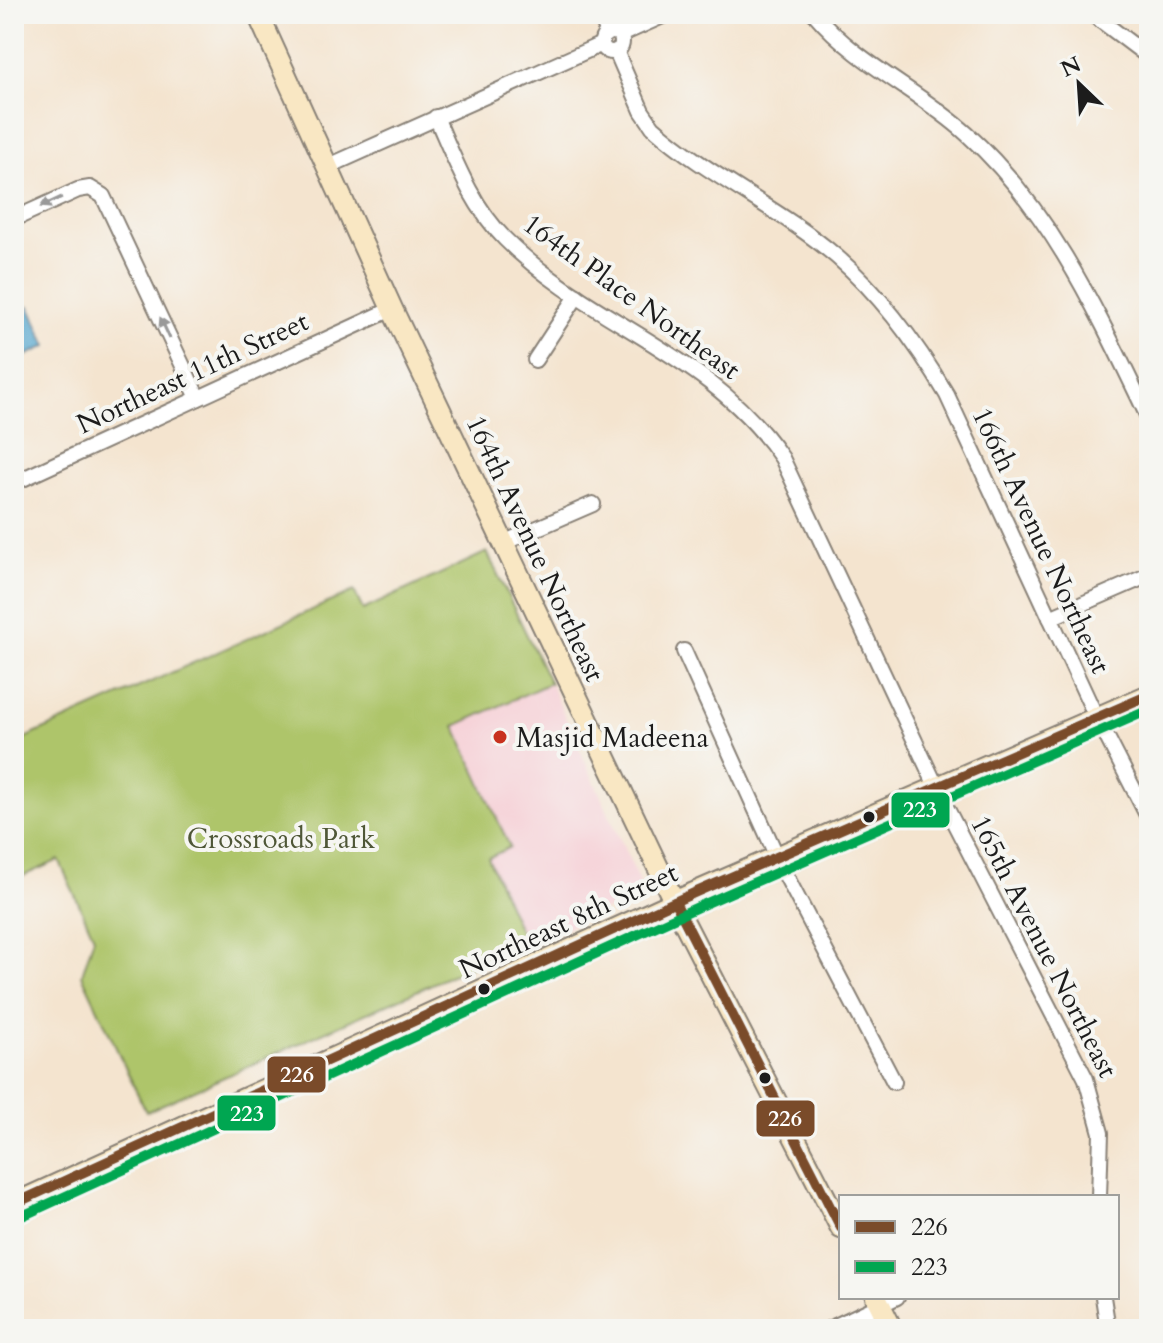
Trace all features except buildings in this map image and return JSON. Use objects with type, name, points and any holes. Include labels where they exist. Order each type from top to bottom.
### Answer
[{"type":"street","name":"164th Avenue Northeast","points":[[258,14],[392,309],[675,902],[839,1224]]},
{"type":"street","points":[[599,14],[610,37]]},
{"type":"street","points":[[329,166],[610,37],[667,14]]},
{"type":"street","points":[[815,14],[849,47],[966,133],[996,163],[1050,233],[1087,292],[1149,419]]},
{"type":"street","points":[[1092,14],[1149,57]]},
{"type":"street","name":"166th Avenue Northeast","points":[[610,37],[607,51],[616,51],[642,111],[653,127],[837,256],[904,329],[947,395],[1097,718],[1149,819]]},
{"type":"street","name":"164th Place Northeast","points":[[436,117],[468,189],[485,216],[526,257],[577,296],[713,383],[760,427]]},
{"type":"street","points":[[14,219],[78,190],[90,188],[103,196],[198,398]]},
{"type":"street","points":[[535,360],[577,296]]},
{"type":"street","name":"Northeast 11th Street","points":[[14,483],[392,309]]},
{"type":"street","name":"165th Avenue Northeast","points":[[760,427],[798,492],[936,787],[1086,1079],[1101,1133],[1098,1195]]},
{"type":"street","points":[[503,543],[593,504]]},
{"type":"street","points":[[1050,618],[1149,575]]},
{"type":"street","points":[[684,651],[777,857],[894,1082]]},
{"type":"street","name":"Northeast 8th Street","points":[[14,1204],[675,902],[1149,695]]},
{"type":"street","points":[[1103,1299],[1108,1329]]},
{"type":"street","points":[[829,1329],[885,1300],[892,1329]]},
{"type":"shaded area","points":[[550,683],[640,883],[639,895],[526,946],[488,857],[510,847],[455,726]]},
{"type":"green space","name":"Crossroads Park","points":[[487,552],[550,683],[455,726],[510,847],[488,858],[526,946],[512,948],[146,1112],[82,975],[94,937],[59,860],[14,880],[14,743],[354,591],[363,610]]},
{"type":"water","points":[[29,306],[47,346],[21,358],[14,343],[14,312]]},
{"type":"transit line","name":"226","points":[[14,1204],[694,893],[1149,695]]},
{"type":"transit line","name":"223","points":[[20,1217],[700,906],[1149,710]]},
{"type":"transit line","name":"226","points":[[675,902],[839,1224]]},
{"type":"place","name":"Masjid Madeena","points":[[500,737]]}]
